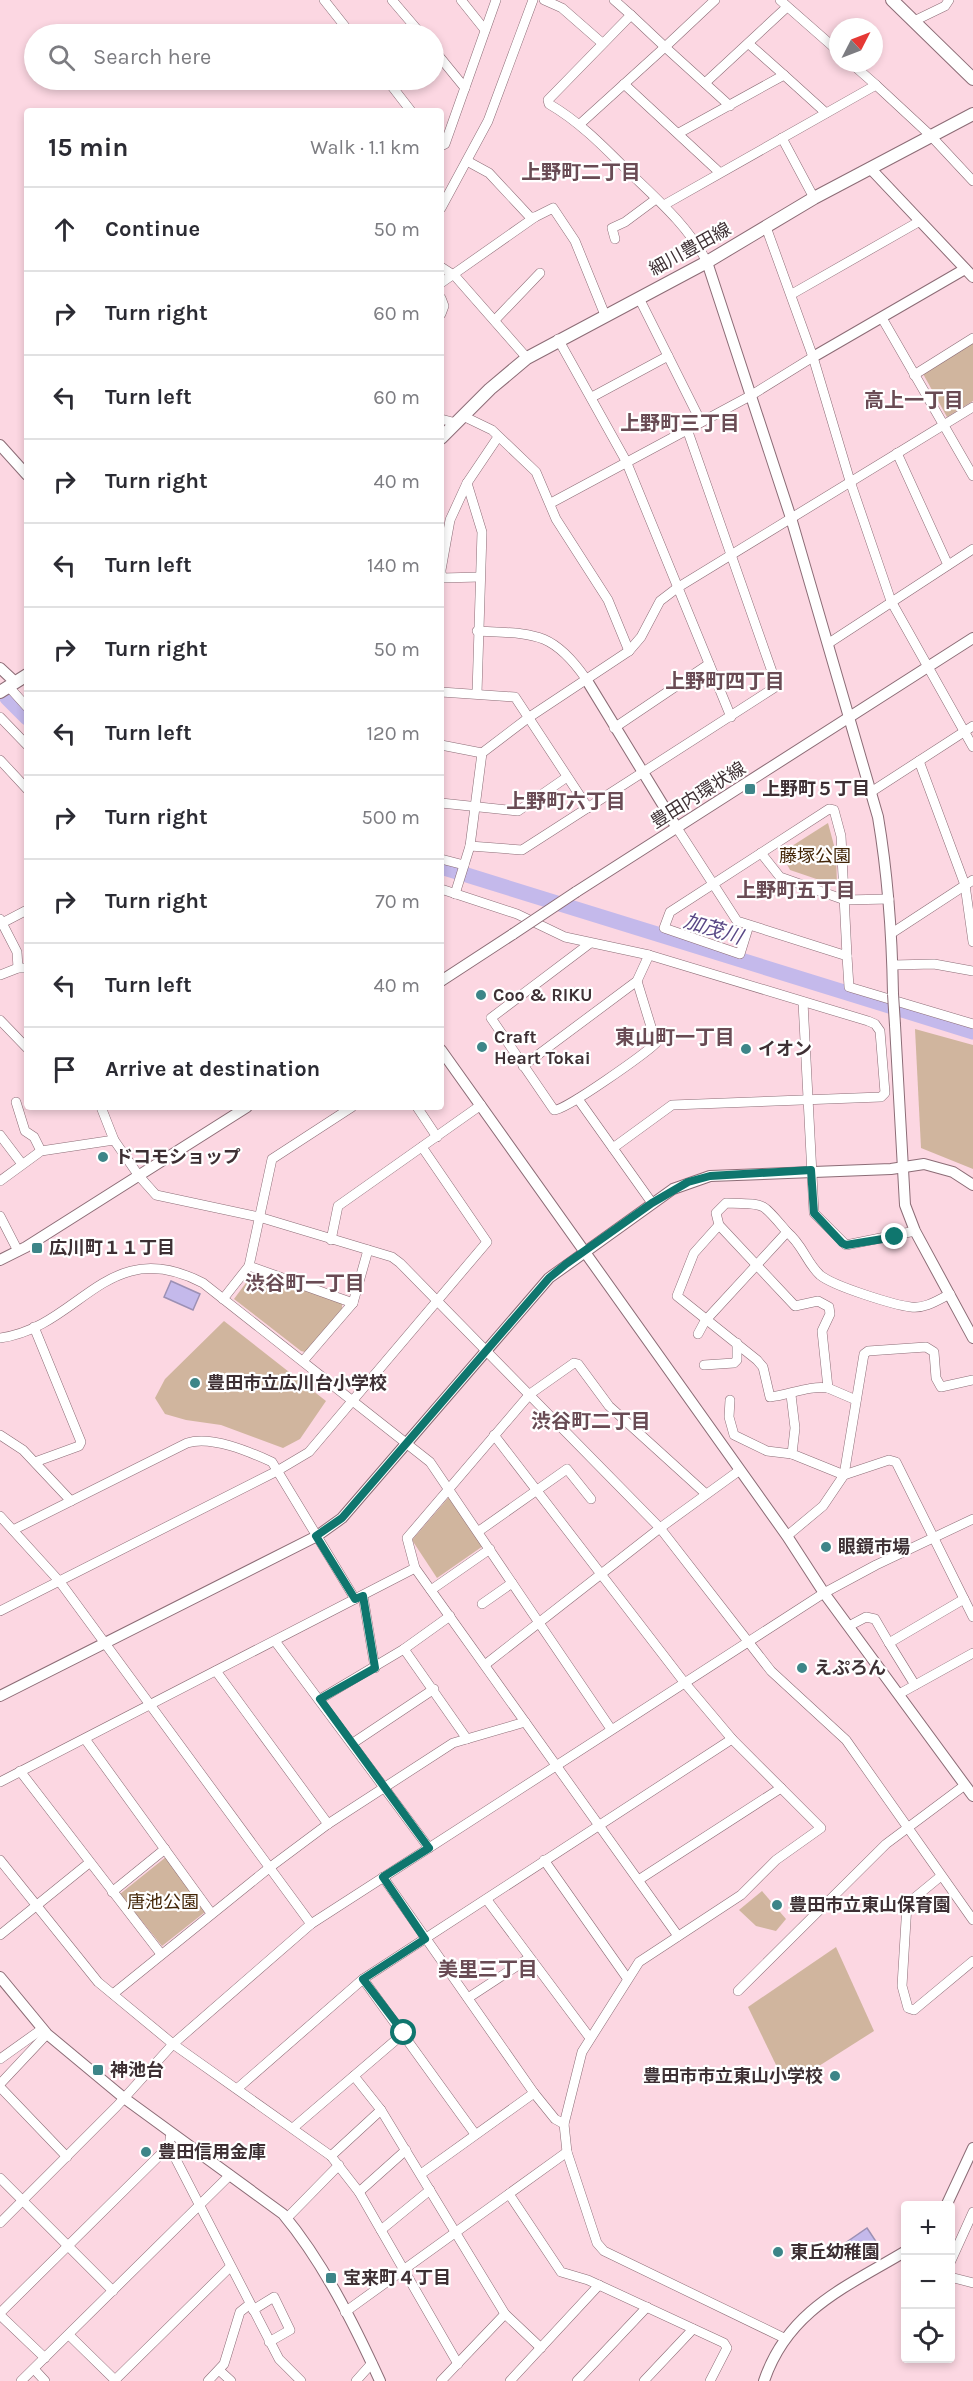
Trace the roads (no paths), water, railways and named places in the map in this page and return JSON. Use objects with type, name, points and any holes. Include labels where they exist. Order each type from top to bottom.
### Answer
[{"type":"main road","points":[[892,0],[973,79]]},
{"type":"main road","name":"細川豊田線","points":[[444,435],[489,389],[527,358],[558,339],[707,262],[814,198],[973,114]]},
{"type":"main road","points":[[8,687],[24,677]]},
{"type":"street","points":[[324,0],[343,24]]},
{"type":"street","points":[[392,0],[412,24]]},
{"type":"street","points":[[461,0],[485,30]]},
{"type":"street","points":[[444,144],[496,0]]},
{"type":"street","points":[[444,203],[491,116],[533,0]]},
{"type":"street","points":[[544,0],[562,8],[602,43]]},
{"type":"street","points":[[614,0],[730,106]]},
{"type":"street","points":[[914,21],[945,6],[949,0]]},
{"type":"street","points":[[580,124],[665,46],[708,2]]},
{"type":"street","points":[[705,83],[749,44],[784,3],[829,43]]},
{"type":"street","points":[[632,15],[548,100],[549,104],[580,124],[660,202],[697,244],[707,262],[791,518],[829,643],[871,792],[886,860],[892,933],[904,1205],[915,1231],[973,1338]]},
{"type":"street","points":[[749,44],[826,113]]},
{"type":"street","points":[[444,62],[465,88]]},
{"type":"street","points":[[861,72],[931,136],[973,181]]},
{"type":"street","points":[[679,134],[784,75]]},
{"type":"street","points":[[624,84],[719,172]]},
{"type":"street","points":[[615,239],[612,228],[782,138],[876,85]]},
{"type":"street","points":[[395,90],[409,108]]},
{"type":"street","points":[[782,138],[814,198]]},
{"type":"street","points":[[467,161],[489,173],[530,217],[535,217]]},
{"type":"street","points":[[551,503],[750,396],[813,357],[971,270],[870,168]]},
{"type":"street","points":[[444,282],[455,276],[535,217],[553,208],[574,241],[605,315]]},
{"type":"street","points":[[792,294],[920,221]]},
{"type":"street","points":[[766,227],[792,294],[850,481],[891,601],[973,747]]},
{"type":"street","points":[[444,269],[455,276],[527,358]]},
{"type":"street","points":[[495,320],[540,273]]},
{"type":"street","points":[[639,298],[701,422]]},
{"type":"street","points":[[882,318],[973,476]]},
{"type":"street","points":[[914,375],[973,338]]},
{"type":"street","points":[[558,339],[626,461],[731,717]]},
{"type":"street","points":[[592,397],[668,356]]},
{"type":"street","points":[[455,894],[470,846],[482,753],[528,718],[629,651],[641,637],[660,601],[677,588],[973,407]]},
{"type":"street","points":[[444,418],[459,420],[492,430],[536,472],[556,519],[608,600],[629,651]]},
{"type":"street","points":[[470,846],[522,850],[774,689],[778,682],[687,429]]},
{"type":"street","points":[[444,554],[450,520],[467,483],[498,437]]},
{"type":"street","points":[[0,445],[24,472]]},
{"type":"street","points":[[897,453],[948,565]]},
{"type":"street","points":[[467,483],[482,532],[477,631],[477,693]]},
{"type":"street","points":[[829,643],[973,549]]},
{"type":"street","points":[[444,578],[480,577]]},
{"type":"street","points":[[477,631],[535,634],[573,660],[737,921],[847,956]]},
{"type":"street","name":"豊田内環状線","points":[[444,979],[973,638]]},
{"type":"street","points":[[614,728],[709,664]]},
{"type":"street","points":[[0,668],[8,687],[24,704]]},
{"type":"street","points":[[444,692],[513,696],[588,808]]},
{"type":"street","points":[[0,717],[24,742]]},
{"type":"street","points":[[871,792],[973,726]]},
{"type":"street","points":[[444,746],[482,753]]},
{"type":"street","points":[[0,760],[24,786]]},
{"type":"street","points":[[920,761],[969,882],[973,938]]},
{"type":"street","points":[[444,804],[518,811],[567,777]]},
{"type":"street","points":[[749,925],[740,954],[664,928],[670,912],[830,809],[834,810],[841,836],[849,987],[973,1024]]},
{"type":"street","points":[[761,854],[780,877],[845,900],[889,899]]},
{"type":"street","points":[[444,859],[464,865]]},
{"type":"street","points":[[892,933],[969,882]]},
{"type":"street","points":[[444,890],[517,914],[565,937],[589,944],[610,945],[649,955],[875,1024],[880,1031],[885,1093],[881,1097],[672,1105],[613,1148]]},
{"type":"street","points":[[0,975],[22,968],[17,952],[1,921],[24,911]]},
{"type":"street","points":[[589,944],[491,1018],[554,1110],[559,1111],[578,1099],[657,1042],[637,981]]},
{"type":"street","points":[[523,1066],[637,981],[649,955]]},
{"type":"street","points":[[893,965],[934,964],[973,971]]},
{"type":"street","points":[[804,1002],[814,1213],[842,1243],[866,1242],[915,1231]]},
{"type":"street","points":[[0,1020],[24,1045]]},
{"type":"street","points":[[444,1054],[787,1536],[824,1593],[973,1796]]},
{"type":"street","points":[[578,1099],[652,1203]]},
{"type":"street","points":[[16,1102],[25,1131],[34,1137],[41,1151]]},
{"type":"street","points":[[331,1240],[338,1206],[481,1105]]},
{"type":"street","points":[[102,1110],[114,1140],[139,1176],[156,1195],[259,1217],[397,1260],[487,1349],[660,1528],[771,1671],[846,1740],[973,1920]]},
{"type":"street","points":[[0,1260],[18,1251],[242,1110]]},
{"type":"street","points":[[223,1299],[249,1266],[272,1159],[347,1110]]},
{"type":"street","points":[[419,1110],[437,1137]]},
{"type":"street","points":[[0,1134],[22,1164]]},
{"type":"street","points":[[0,1181],[41,1151],[114,1140]]},
{"type":"street","points":[[0,1611],[278,1472],[309,1452],[486,1244],[487,1239],[423,1147]]},
{"type":"street","points":[[0,1696],[316,1536],[342,1518],[549,1278],[652,1203],[688,1182],[710,1176],[935,1166],[953,1172],[973,1185]]},
{"type":"street","points":[[828,1388],[822,1331],[830,1314],[829,1307],[818,1301],[795,1306],[719,1225],[716,1213],[726,1203],[756,1203],[767,1208],[787,1232],[800,1242],[813,1268],[822,1277],[856,1291],[912,1308],[927,1306],[950,1294]]},
{"type":"street","points":[[0,1216],[18,1251]]},
{"type":"street","points":[[719,1225],[694,1253],[677,1296],[705,1321],[737,1343],[763,1367],[770,1396],[791,1395],[820,1387],[856,1400]]},
{"type":"street","points":[[698,1334],[705,1321],[787,1232]]},
{"type":"street","points":[[303,1361],[353,1304],[368,1250]]},
{"type":"street","points":[[249,1266],[353,1304]]},
{"type":"street","points":[[0,1338],[34,1328],[114,1277],[139,1269],[178,1271],[203,1283],[430,1462],[479,1531],[538,1623],[611,1729]]},
{"type":"street","points":[[34,1328],[81,1442],[79,1446],[35,1462]]},
{"type":"street","points":[[704,1365],[734,1363],[737,1360],[737,1343]]},
{"type":"street","points":[[787,1536],[823,1506],[844,1475],[864,1354],[868,1351],[931,1348],[934,1352],[936,1378],[941,1387],[973,1380]]},
{"type":"street","points":[[678,1936],[640,1879],[415,1568],[406,1538],[530,1394],[573,1364],[578,1364],[609,1406],[706,1494]]},
{"type":"street","points":[[791,1395],[795,1428],[792,1454]]},
{"type":"street","points":[[730,1400],[729,1417],[734,1435],[767,1450],[792,1454],[844,1475],[889,1460],[896,1462],[973,1617]]},
{"type":"street","points":[[0,1435],[35,1462],[71,1501]]},
{"type":"street","points":[[494,1435],[684,1683],[732,1739],[821,1828],[777,1860],[741,1895],[639,1962],[582,2052],[564,2124],[567,2152],[597,2243],[604,2251],[784,2338]]},
{"type":"street","points":[[13,1530],[195,1440],[219,1444],[261,1457],[272,1462],[316,1536],[359,1597],[375,1668]]},
{"type":"street","points":[[479,1531],[567,1469],[591,1499]]},
{"type":"street","points":[[486,1664],[660,1528],[740,1470]]},
{"type":"street","points":[[0,1516],[60,1582],[311,1924]]},
{"type":"street","points":[[0,2223],[124,2098],[172,2044],[311,1924],[824,1593],[876,1565],[973,1519]]},
{"type":"street","points":[[431,1590],[490,1549]]},
{"type":"street","points":[[0,1782],[415,1568]]},
{"type":"street","points":[[482,1604],[512,1583]]},
{"type":"street","points":[[889,1643],[963,1599]]},
{"type":"street","points":[[320,1699],[375,1668],[450,1616]]},
{"type":"street","points":[[849,1626],[866,1617],[875,1619],[915,1685]]},
{"type":"street","points":[[275,1641],[429,1848]]},
{"type":"street","points":[[404,1649],[467,1739]]},
{"type":"street","points":[[899,1694],[973,1653]]},
{"type":"street","points":[[216,1671],[328,1824]]},
{"type":"street","points":[[353,1743],[434,1689]]},
{"type":"street","points":[[113,1994],[268,1868],[384,1787],[453,1743],[525,1722]]},
{"type":"street","points":[[85,1739],[211,1913]]},
{"type":"street","points":[[238,2088],[363,1979],[732,1739]]},
{"type":"street","points":[[20,1772],[161,1954]]},
{"type":"street","points":[[738,1991],[885,1844],[965,1785]]},
{"type":"street","points":[[640,1879],[781,1788]]},
{"type":"street","points":[[112,1892],[165,1849]]},
{"type":"street","points":[[0,1860],[98,1982],[172,2044],[238,2088],[331,2156],[359,2192],[458,2364]]},
{"type":"street","points":[[544,1860],[627,1978]]},
{"type":"street","points":[[0,1935],[89,1863]]},
{"type":"street","points":[[941,1876],[907,1904],[902,1986],[908,2008],[914,2010],[973,1961]]},
{"type":"street","points":[[383,1877],[534,2093],[555,2119],[564,2124]]},
{"type":"street","points":[[487,1900],[590,2038]]},
{"type":"street","points":[[468,1998],[529,1958]]},
{"type":"street","points":[[0,1977],[44,2031],[124,2098],[287,2218],[300,2235],[345,2312],[380,2381]]},
{"type":"street","points":[[363,1979],[475,2134]]},
{"type":"street","points":[[0,2059],[44,2031]]},
{"type":"street","points":[[44,2031],[0,2086],[67,2157]]},
{"type":"street","points":[[293,2128],[404,2033]]},
{"type":"street","points":[[354,2076],[381,2110],[505,2314],[541,2348]]},
{"type":"street","points":[[421,2175],[534,2093]]},
{"type":"street","points":[[331,2156],[381,2110]]},
{"type":"street","points":[[45,2358],[0,2314],[169,2146],[171,2133]]},
{"type":"street","points":[[169,2146],[281,2364],[301,2381]]},
{"type":"street","points":[[948,2201],[973,2148]]},
{"type":"street","points":[[359,2192],[406,2150]]},
{"type":"street","points":[[345,2312],[567,2152]]},
{"type":"street","points":[[287,2218],[339,2165]]},
{"type":"street","points":[[21,2381],[230,2175]]},
{"type":"street","points":[[0,2178],[113,2291]]},
{"type":"street","points":[[381,2230],[430,2190]]},
{"type":"street","points":[[509,2194],[561,2272],[599,2285],[726,2345],[710,2381]]},
{"type":"street","points":[[954,2255],[973,2212]]},
{"type":"street","points":[[764,2381],[784,2338],[815,2305],[901,2253]]},
{"type":"street","points":[[69,2335],[115,2381],[230,2268]]},
{"type":"street","points":[[955,2278],[973,2283]]},
{"type":"street","points":[[514,2380],[599,2285]]},
{"type":"street","points":[[208,2381],[219,2370],[240,2312],[274,2297],[290,2330],[269,2342]]},
{"type":"street","points":[[577,2381],[647,2307]]},
{"type":"street","points":[[441,2381],[505,2314]]},
{"type":"street","points":[[644,2381],[693,2329]]},
{"type":"street","points":[[356,2381],[372,2363]]},
{"type":"street","points":[[34,2369],[45,2381]]},
{"type":"street","points":[[219,2370],[231,2381]]},
{"type":"waterway","name":"加茂川","points":[[7,698],[24,715]]},
{"type":"waterway","name":"加茂川","points":[[444,868],[973,1032]]},
{"type":"place","name":"上野町５丁目","points":[[750,789]]},
{"type":"place","name":"Coo & RIKU","points":[[481,995]]},
{"type":"place","name":"Craft Heart Tokai","points":[[482,1047]]},
{"type":"place","name":"イオン","points":[[746,1049]]},
{"type":"place","name":"ドコモショップ","points":[[103,1157]]},
{"type":"place","name":"広川町１１丁目","points":[[37,1248]]},
{"type":"place","name":"豊田市立広川台小学校","points":[[195,1383]]},
{"type":"place","name":"眼鏡市場","points":[[826,1547]]},
{"type":"place","name":"えぷろん","points":[[802,1668]]},
{"type":"place","name":"豊田市立東山保育園","points":[[777,1905]]},
{"type":"place","name":"神池台","points":[[98,2070]]},
{"type":"place","name":"豊田市市立東山小学校","points":[[835,2076]]},
{"type":"place","name":"豊田信用金庫","points":[[146,2152]]},
{"type":"place","name":"東丘幼稚園","points":[[778,2252]]},
{"type":"place","name":"宝来町４丁目","points":[[331,2278]]},
{"type":"district","name":"上野町二丁目","points":[[581,172]]},
{"type":"district","name":"高上一丁目","points":[[914,400]]},
{"type":"district","name":"上野町三丁目","points":[[680,423]]},
{"type":"district","name":"上野町四丁目","points":[[725,681]]},
{"type":"district","name":"上野町六丁目","points":[[566,801]]},
{"type":"district","name":"上野町五丁目","points":[[796,890]]},
{"type":"district","name":"東山町一丁目","points":[[675,1037]]},
{"type":"district","name":"渋谷町一丁目","points":[[305,1283]]},
{"type":"district","name":"渋谷町二丁目","points":[[591,1421]]},
{"type":"district","name":"美里三丁目","points":[[488,1969]]},
{"type":"park label","name":"藤塚公園","points":[[815,856]]},
{"type":"park label","name":"唐池公園","points":[[163,1902]]}]
